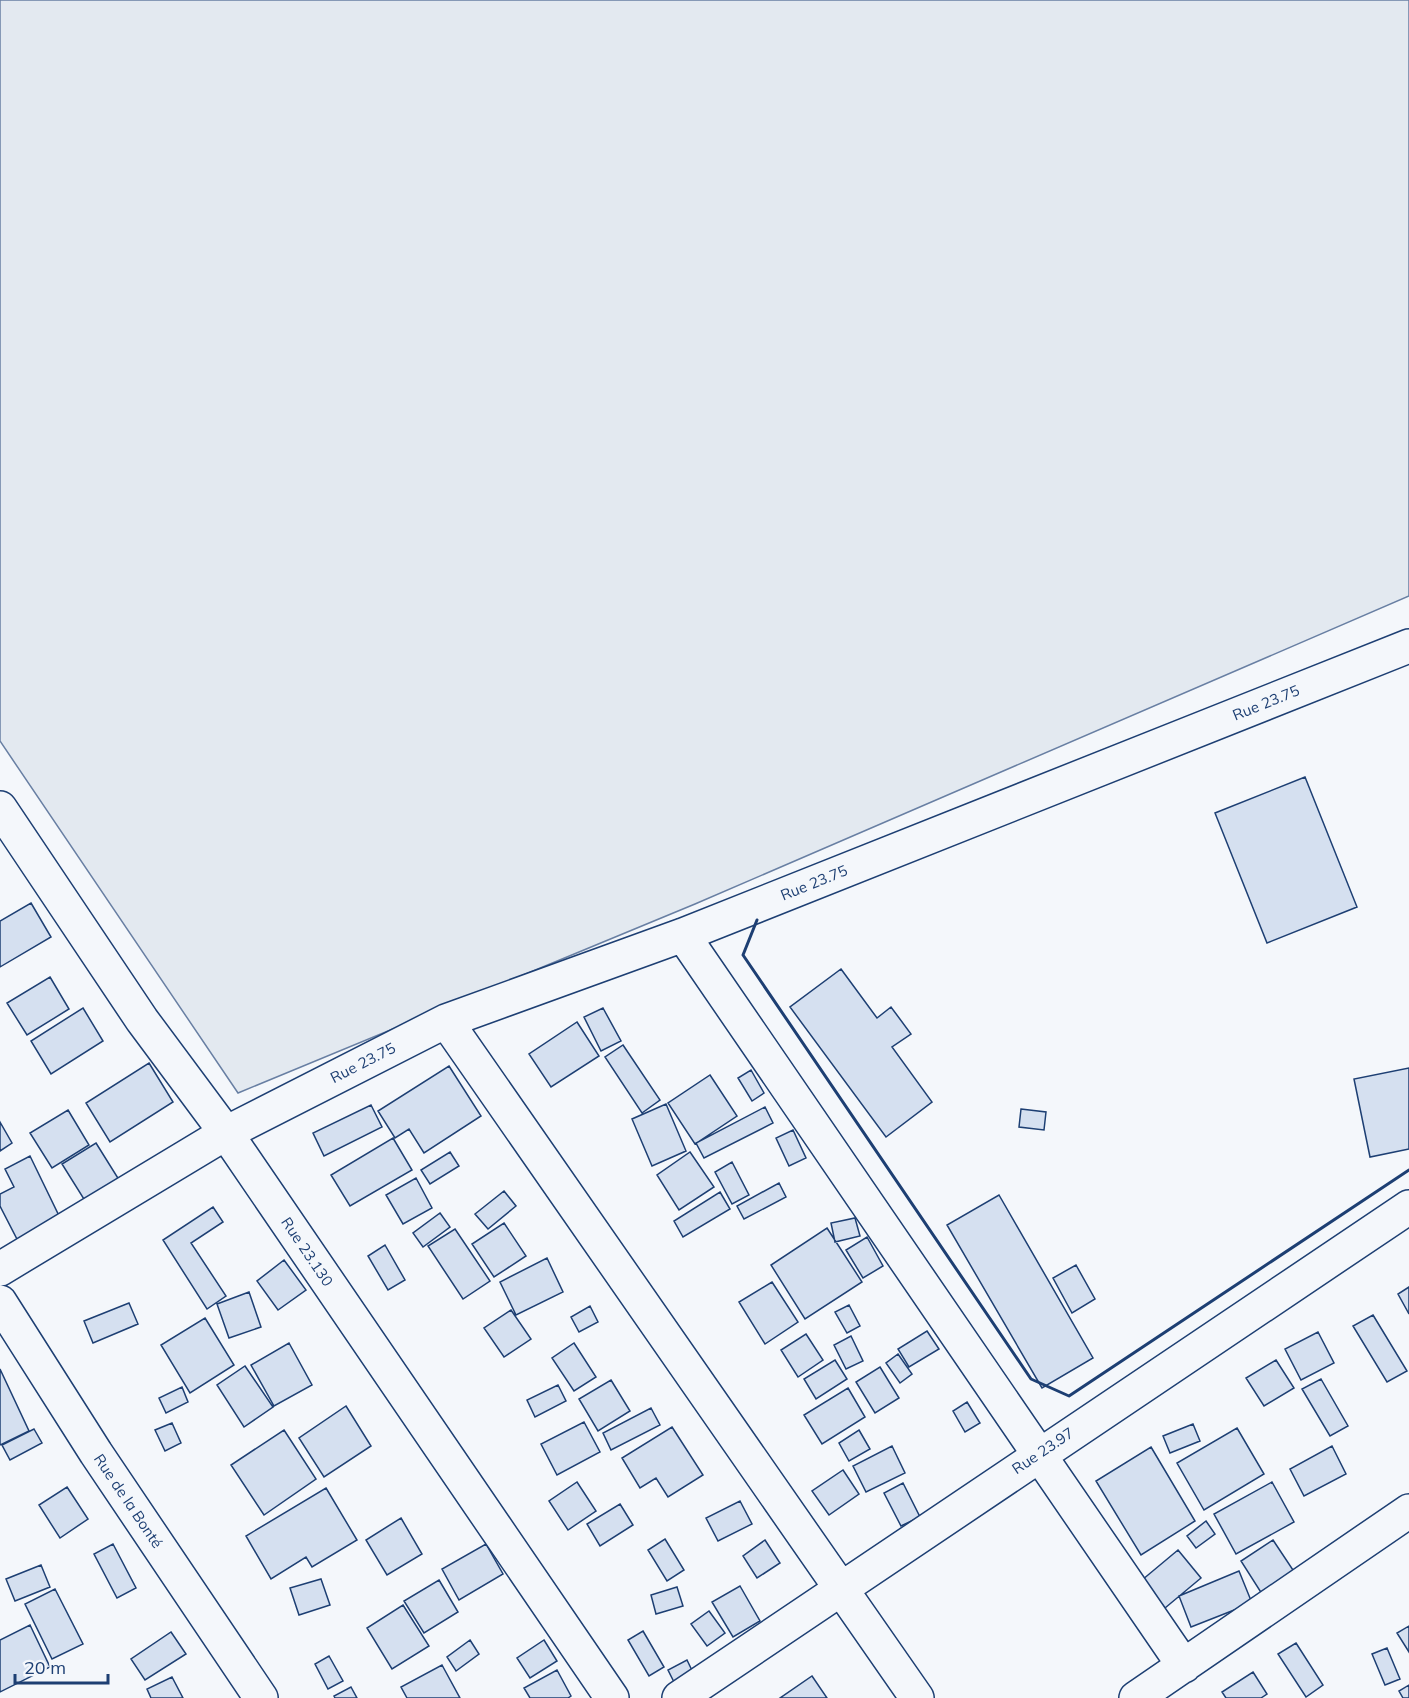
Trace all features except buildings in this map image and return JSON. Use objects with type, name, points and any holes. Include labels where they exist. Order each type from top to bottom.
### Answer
[{"type":"street","name":"Rue 23.75","points":[[0,1269],[226,1132],[446,1021],[683,935],[1409,646]]},
{"type":"street","name":"Rue 23.130","points":[[0,808],[142,1020],[226,1132],[612,1698]]},
{"type":"street","points":[[683,935],[1184,1666]]},
{"type":"street","points":[[446,1021],[918,1698]]},
{"type":"street","name":"Rue 23.97","points":[[679,1698],[1409,1206]]},
{"type":"street","name":"Rue de la Bonté","points":[[0,1302],[96,1453],[261,1698]]},
{"type":"street","points":[[1136,1698],[1409,1511]]},
{"type":"shaded area","points":[[0,0],[1409,0],[1409,596],[695,904],[238,1093],[0,741]]},
{"type":"wall","points":[[757,920],[743,955],[1031,1379],[1069,1396],[1409,1170]]}]
